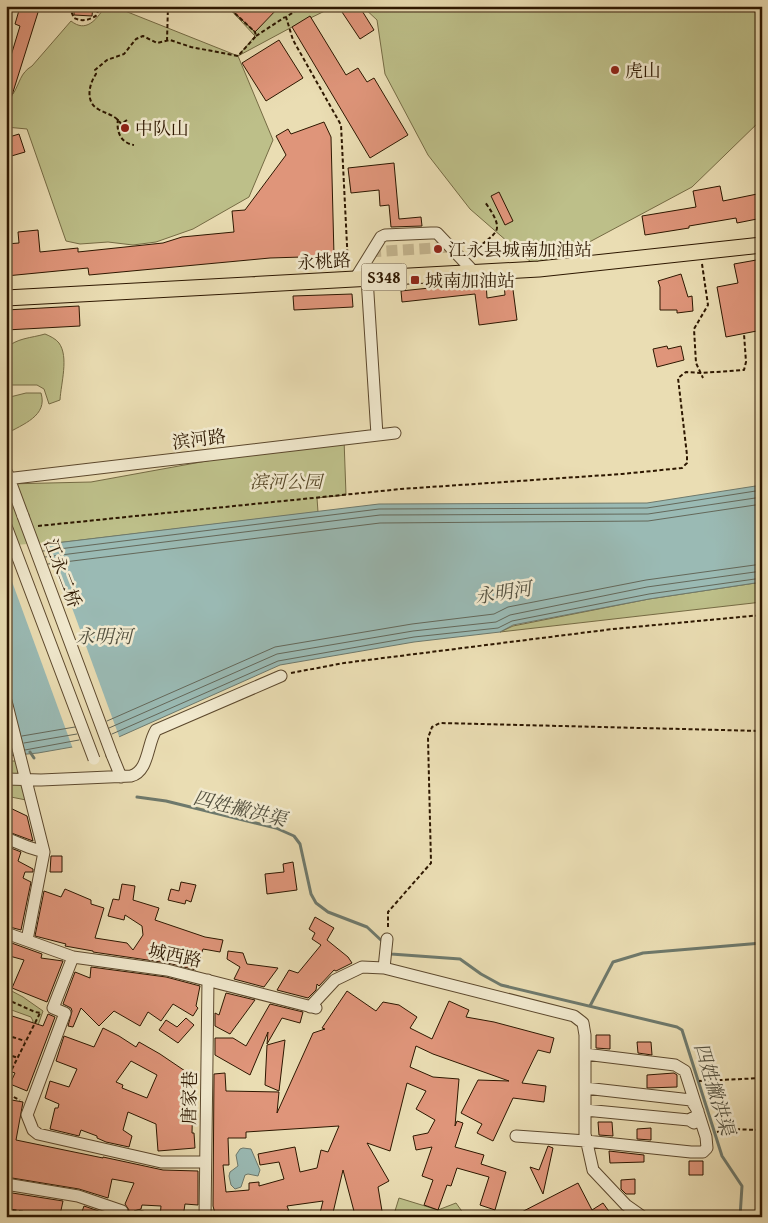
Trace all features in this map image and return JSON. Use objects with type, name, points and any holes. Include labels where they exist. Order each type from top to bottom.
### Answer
[{"type":"main road","name":"永桃路","points":[[6,298],[540,269],[762,245]]},
{"type":"street","points":[[377,435],[357,278],[381,237],[385,235],[437,233],[474,272]]},
{"type":"street","name":"滨河路","points":[[7,476],[395,433]]},
{"type":"street","name":"江永二桥","points":[[7,476],[121,777]]},
{"type":"street","name":"江永二桥","points":[[6,526],[101,778]]},
{"type":"street","points":[[6,779],[26,781],[131,776],[140,772],[152,736],[156,730],[281,676]]},
{"type":"street","points":[[6,701],[44,852],[27,940]]},
{"type":"street","points":[[6,838],[44,852]]},
{"type":"street","name":"城西路","points":[[6,933],[73,956],[167,970],[313,1008],[335,980],[362,967],[385,962]]},
{"type":"street","points":[[387,939],[385,962],[574,1016],[583,1023],[585,1035],[586,1137],[593,1170],[626,1205],[643,1217]]},
{"type":"street","points":[[73,956],[53,1008],[65,1013],[27,1115],[32,1130],[38,1134],[161,1162],[206,1162]]},
{"type":"street","name":"唐家巷","points":[[205,1217],[208,980]]},
{"type":"street","points":[[516,1136],[586,1137],[703,1152],[707,1148],[706,1138],[686,1071],[675,1065],[585,1054]]},
{"type":"street","points":[[585,1088],[692,1096]]},
{"type":"street","points":[[585,1110],[689,1120],[698,1126],[706,1138]]},
{"type":"street","points":[[689,1120],[696,1116],[698,1111]]},
{"type":"street","points":[[6,1184],[78,1196],[122,1211]]},
{"type":"path","points":[[6,18],[10,6]]},
{"type":"path","points":[[71,6],[74,18],[81,20],[97,15],[99,6]]},
{"type":"path","points":[[167,41],[168,6]]},
{"type":"path","points":[[227,6],[255,32],[256,36]]},
{"type":"path","points":[[127,120],[121,124],[118,119],[96,108],[89,95],[91,81],[96,74],[95,70],[107,60],[124,54],[136,39],[143,36],[157,43],[170,40],[191,47],[238,56],[256,36],[303,6]]},
{"type":"path","points":[[286,17],[293,40],[342,125],[357,278]]},
{"type":"path","points":[[6,49],[11,51],[6,67]]},
{"type":"path","points":[[118,119],[118,128],[122,139],[134,145]]},
{"type":"path","points":[[474,272],[474,253],[480,244],[494,234],[497,228],[496,222],[485,202]]},
{"type":"path","points":[[700,252],[708,305],[694,329],[696,363],[703,378]]},
{"type":"path","points":[[35,527],[401,489],[613,475],[682,468],[687,462],[688,455],[678,378],[686,372],[744,370],[746,362],[744,334]]},
{"type":"path","points":[[281,676],[344,662],[613,629],[762,615]]},
{"type":"path","points":[[387,939],[388,912],[431,863],[428,738],[432,727],[440,723],[762,731]]},
{"type":"path","points":[[6,999],[45,1014],[53,1008]]},
{"type":"path","points":[[6,1081],[40,1013]]},
{"type":"path","points":[[6,1035],[26,1042]]},
{"type":"path","points":[[6,1054],[18,1058]]},
{"type":"path","points":[[688,1080],[699,1082],[762,1078]]},
{"type":"path","points":[[6,1087],[13,1097],[31,1103]]},
{"type":"path","points":[[706,1138],[727,1130],[762,1130]]},
{"type":"path","points":[[6,1209],[39,1214],[41,1217]]},
{"type":"green space","points":[[227,6],[335,6],[238,56],[255,36]]},
{"type":"green space","points":[[362,6],[762,6],[762,119],[692,187],[539,269],[470,209],[428,155],[385,74],[377,20]]},
{"type":"green space","points":[[115,7],[238,56],[273,140],[249,197],[193,229],[156,242],[133,245],[108,242],[80,244],[66,241],[27,129],[6,127],[6,105],[9,93],[13,94],[25,72],[71,21],[81,26],[90,24],[104,8]]},
{"type":"green space","points":[[45,334],[59,343],[64,355],[60,400],[49,404],[44,389],[37,385],[6,385],[6,349],[19,340]]},
{"type":"green space","points":[[26,393],[41,393],[41,408],[26,423],[6,434],[6,398]]},
{"type":"green space","name":"滨河公园","points":[[344,439],[346,495],[317,498],[318,512],[6,549],[6,484],[91,482],[300,444]]},
{"type":"green space","points":[[762,582],[762,602],[500,632],[513,626],[649,599]]},
{"type":"green space","points":[[6,761],[20,761],[31,801],[6,796]]},
{"type":"green space","points":[[6,988],[43,1011],[36,1031],[29,1035],[33,1021],[31,1017],[6,1008]]},
{"type":"green space","points":[[399,1198],[438,1210],[456,1203],[466,1217],[402,1217],[395,1211]]},
{"type":"water","name":"永明河","points":[[762,485],[762,582],[649,599],[513,625],[500,632],[414,642],[280,665],[112,740],[38,753],[6,756],[6,549],[379,504],[647,503]]},
{"type":"water","points":[[243,1148],[251,1149],[260,1170],[258,1176],[245,1175],[241,1187],[235,1189],[231,1185],[229,1176],[230,1172],[238,1166],[236,1155]]},
{"type":"pier","points":[[48,542],[120,739],[112,742],[73,749],[6,565],[6,546]]},
{"type":"building","points":[[26,6],[40,6],[8,108],[6,107],[6,72],[20,26],[15,24],[20,7],[25,9]]},
{"type":"building","points":[[74,6],[93,6],[92,16],[74,15]]},
{"type":"building","points":[[227,6],[280,6],[255,32]]},
{"type":"building","points":[[338,6],[359,6],[374,30],[360,39]]},
{"type":"building","points":[[310,16],[346,75],[358,68],[367,82],[374,78],[408,135],[370,158],[292,27]]},
{"type":"building","points":[[279,40],[303,78],[266,101],[242,63]]},
{"type":"building","points":[[324,122],[331,137],[334,256],[270,258],[89,275],[88,268],[6,276],[6,244],[19,243],[18,232],[38,230],[40,252],[78,248],[78,252],[163,243],[182,237],[234,232],[232,211],[245,210],[286,155],[276,136],[288,129],[291,134]]},
{"type":"building","points":[[19,134],[25,152],[8,157],[6,138]]},
{"type":"building","points":[[394,163],[399,219],[421,217],[422,226],[391,227],[389,205],[380,206],[379,190],[351,193],[348,168]]},
{"type":"building","points":[[720,186],[723,201],[762,193],[762,218],[737,223],[736,218],[645,235],[642,216],[696,207],[693,191]]},
{"type":"building","points":[[499,192],[513,221],[505,225],[491,196]]},
{"type":"building","points":[[762,259],[762,330],[726,337],[717,287],[738,283],[734,264]]},
{"type":"building","points":[[681,274],[688,297],[692,296],[693,311],[677,313],[677,310],[660,310],[660,287],[658,281]]},
{"type":"building","points":[[486,282],[487,298],[505,295],[504,284],[512,282],[517,320],[479,325],[475,294],[402,302],[401,291]]},
{"type":"building","points":[[352,294],[353,307],[294,310],[293,296]]},
{"type":"building","points":[[79,306],[80,326],[6,330],[6,310]]},
{"type":"building","points":[[667,346],[668,349],[681,346],[684,360],[657,367],[653,349]]},
{"type":"building","points":[[6,806],[27,816],[33,841],[6,831]]},
{"type":"building","points":[[6,846],[21,852],[18,861],[33,869],[33,872],[25,872],[23,878],[31,882],[21,930],[6,926]]},
{"type":"building","points":[[51,856],[62,856],[62,872],[50,872]]},
{"type":"building","points":[[293,862],[297,890],[267,894],[265,874],[284,872],[283,864]]},
{"type":"building","points":[[181,882],[196,885],[191,902],[186,900],[185,904],[168,900],[171,889],[179,891]]},
{"type":"building","points":[[122,884],[135,886],[133,900],[159,908],[155,920],[205,937],[223,940],[220,952],[203,949],[196,970],[168,963],[93,952],[65,946],[66,944],[35,936],[44,891],[61,897],[65,889],[91,900],[91,904],[104,908],[95,938],[127,943],[133,950],[143,935],[142,926],[125,915],[124,920],[108,916],[113,899],[119,900]]},
{"type":"building","points":[[315,917],[334,928],[327,940],[348,957],[352,963],[336,971],[334,970],[319,986],[317,984],[316,990],[308,998],[277,990],[289,970],[298,973],[321,945],[312,939],[315,933],[309,929]]},
{"type":"building","points":[[6,941],[42,954],[41,958],[63,961],[47,1002],[12,988],[24,960],[6,955]]},
{"type":"building","points":[[228,951],[243,953],[247,964],[278,968],[264,987],[234,979],[240,967],[227,959]]},
{"type":"building","points":[[91,967],[166,977],[200,986],[196,1006],[198,1008],[193,1016],[173,1004],[161,1021],[148,1012],[140,1026],[114,1011],[99,1026],[81,1008],[73,1027],[68,1026],[72,1011],[71,1008],[63,1004],[75,972],[90,978]]},
{"type":"building","points":[[347,991],[376,1011],[383,1002],[399,1005],[417,1017],[410,1028],[432,1039],[449,1001],[469,1010],[466,1017],[494,1022],[554,1038],[550,1053],[538,1050],[522,1083],[546,1086],[544,1102],[513,1098],[493,1141],[477,1133],[482,1124],[461,1113],[478,1080],[509,1081],[416,1046],[410,1067],[433,1077],[459,1079],[455,1126],[457,1121],[463,1123],[455,1147],[484,1155],[481,1164],[506,1172],[495,1210],[480,1205],[489,1177],[457,1168],[451,1186],[447,1185],[438,1210],[424,1205],[433,1180],[422,1176],[432,1147],[416,1150],[413,1136],[428,1133],[435,1120],[416,1109],[426,1091],[407,1083],[390,1151],[367,1143],[389,1181],[378,1187],[383,1217],[368,1217],[367,1212],[355,1215],[343,1170],[332,1217],[319,1217],[323,1201],[287,1206],[289,1217],[251,1217],[251,1213],[237,1214],[236,1212],[216,1217],[213,1206],[214,1074],[225,1073],[226,1091],[279,1092],[277,1113],[313,1033],[325,1029],[322,1028]],"holes":[[[339,1126],[328,1152],[321,1150],[317,1168],[300,1172],[295,1147],[258,1154],[260,1165],[279,1162],[284,1179],[259,1186],[259,1182],[249,1183],[249,1190],[226,1192],[223,1165],[229,1165],[228,1138],[246,1138],[246,1132]]]},
{"type":"building","points":[[226,993],[255,1000],[230,1034],[215,1026],[215,1013],[219,1015]]},
{"type":"building","points":[[270,1004],[303,1012],[300,1023],[282,1018],[267,1044],[268,1032],[250,1075],[215,1055],[215,1038],[233,1038],[246,1046]]},
{"type":"building","points":[[6,1014],[43,1026],[48,1014],[55,1017],[27,1091],[10,1084],[15,1073],[6,1070]]},
{"type":"building","points":[[186,1018],[194,1025],[178,1043],[159,1030],[166,1020],[177,1027]]},
{"type":"building","points":[[103,1028],[136,1047],[139,1042],[191,1075],[180,1092],[193,1093],[192,1133],[194,1133],[195,1148],[158,1151],[156,1124],[128,1112],[123,1130],[132,1136],[129,1147],[106,1142],[97,1138],[97,1136],[81,1130],[79,1136],[50,1129],[55,1108],[58,1108],[59,1104],[45,1098],[50,1081],[69,1087],[77,1069],[56,1061],[64,1036],[94,1047]],"holes":[[[131,1061],[157,1075],[147,1098],[122,1088],[123,1085],[116,1082]]]},
{"type":"building","points":[[596,1035],[610,1035],[610,1049],[596,1048]]},
{"type":"building","points":[[285,1040],[279,1091],[265,1085],[267,1045]]},
{"type":"building","points":[[637,1042],[651,1042],[652,1055],[638,1053]]},
{"type":"building","points":[[674,1073],[677,1075],[677,1087],[647,1088],[647,1075]]},
{"type":"building","points":[[6,1099],[23,1102],[16,1140],[163,1170],[198,1171],[198,1205],[185,1204],[183,1217],[160,1217],[161,1206],[142,1205],[141,1209],[134,1211],[132,1217],[127,1217],[129,1210],[125,1204],[134,1183],[112,1179],[108,1198],[79,1189],[6,1177]]},
{"type":"building","points":[[598,1122],[612,1122],[613,1136],[599,1135]]},
{"type":"building","points":[[651,1128],[651,1140],[637,1139],[637,1129]]},
{"type":"building","points":[[548,1146],[553,1148],[543,1194],[530,1167],[539,1170]]},
{"type":"building","points":[[609,1151],[644,1155],[644,1162],[610,1163]]},
{"type":"building","points":[[689,1161],[703,1161],[703,1175],[689,1175]]},
{"type":"building","points":[[635,1179],[635,1194],[626,1194],[621,1189],[621,1180]]},
{"type":"building","points":[[578,1183],[592,1210],[603,1203],[613,1217],[512,1217]]},
{"type":"building","points":[[6,1192],[63,1201],[60,1215],[21,1212],[24,1217],[6,1217]]},
{"type":"building","points":[[84,1206],[116,1217],[80,1217]]},
{"type":"waterway","name":"四姓撇洪渠","points":[[30,752],[34,758]]},
{"type":"waterway","name":"四姓撇洪渠","points":[[137,797],[166,801],[276,828],[294,836],[300,844],[311,894],[316,903],[328,912],[367,927],[383,942]]},
{"type":"waterway","name":"四姓撇洪渠","points":[[590,1006],[613,962],[643,953],[762,943]]},
{"type":"waterway","name":"四姓撇洪渠","points":[[389,951],[391,954],[460,959],[501,985],[677,1027],[682,1030],[722,1156],[742,1186],[740,1217]]},
{"type":"tunnel","points":[[370,252],[451,247]]},
{"type":"place","name":"虎山","points":[[615,70]]},
{"type":"place","name":"中队山","points":[[125,128]]},
{"type":"place","name":"江永县城南加油站","points":[[438,249]]},
{"type":"place","name":"城南加油站","points":[[415,280]]}]
